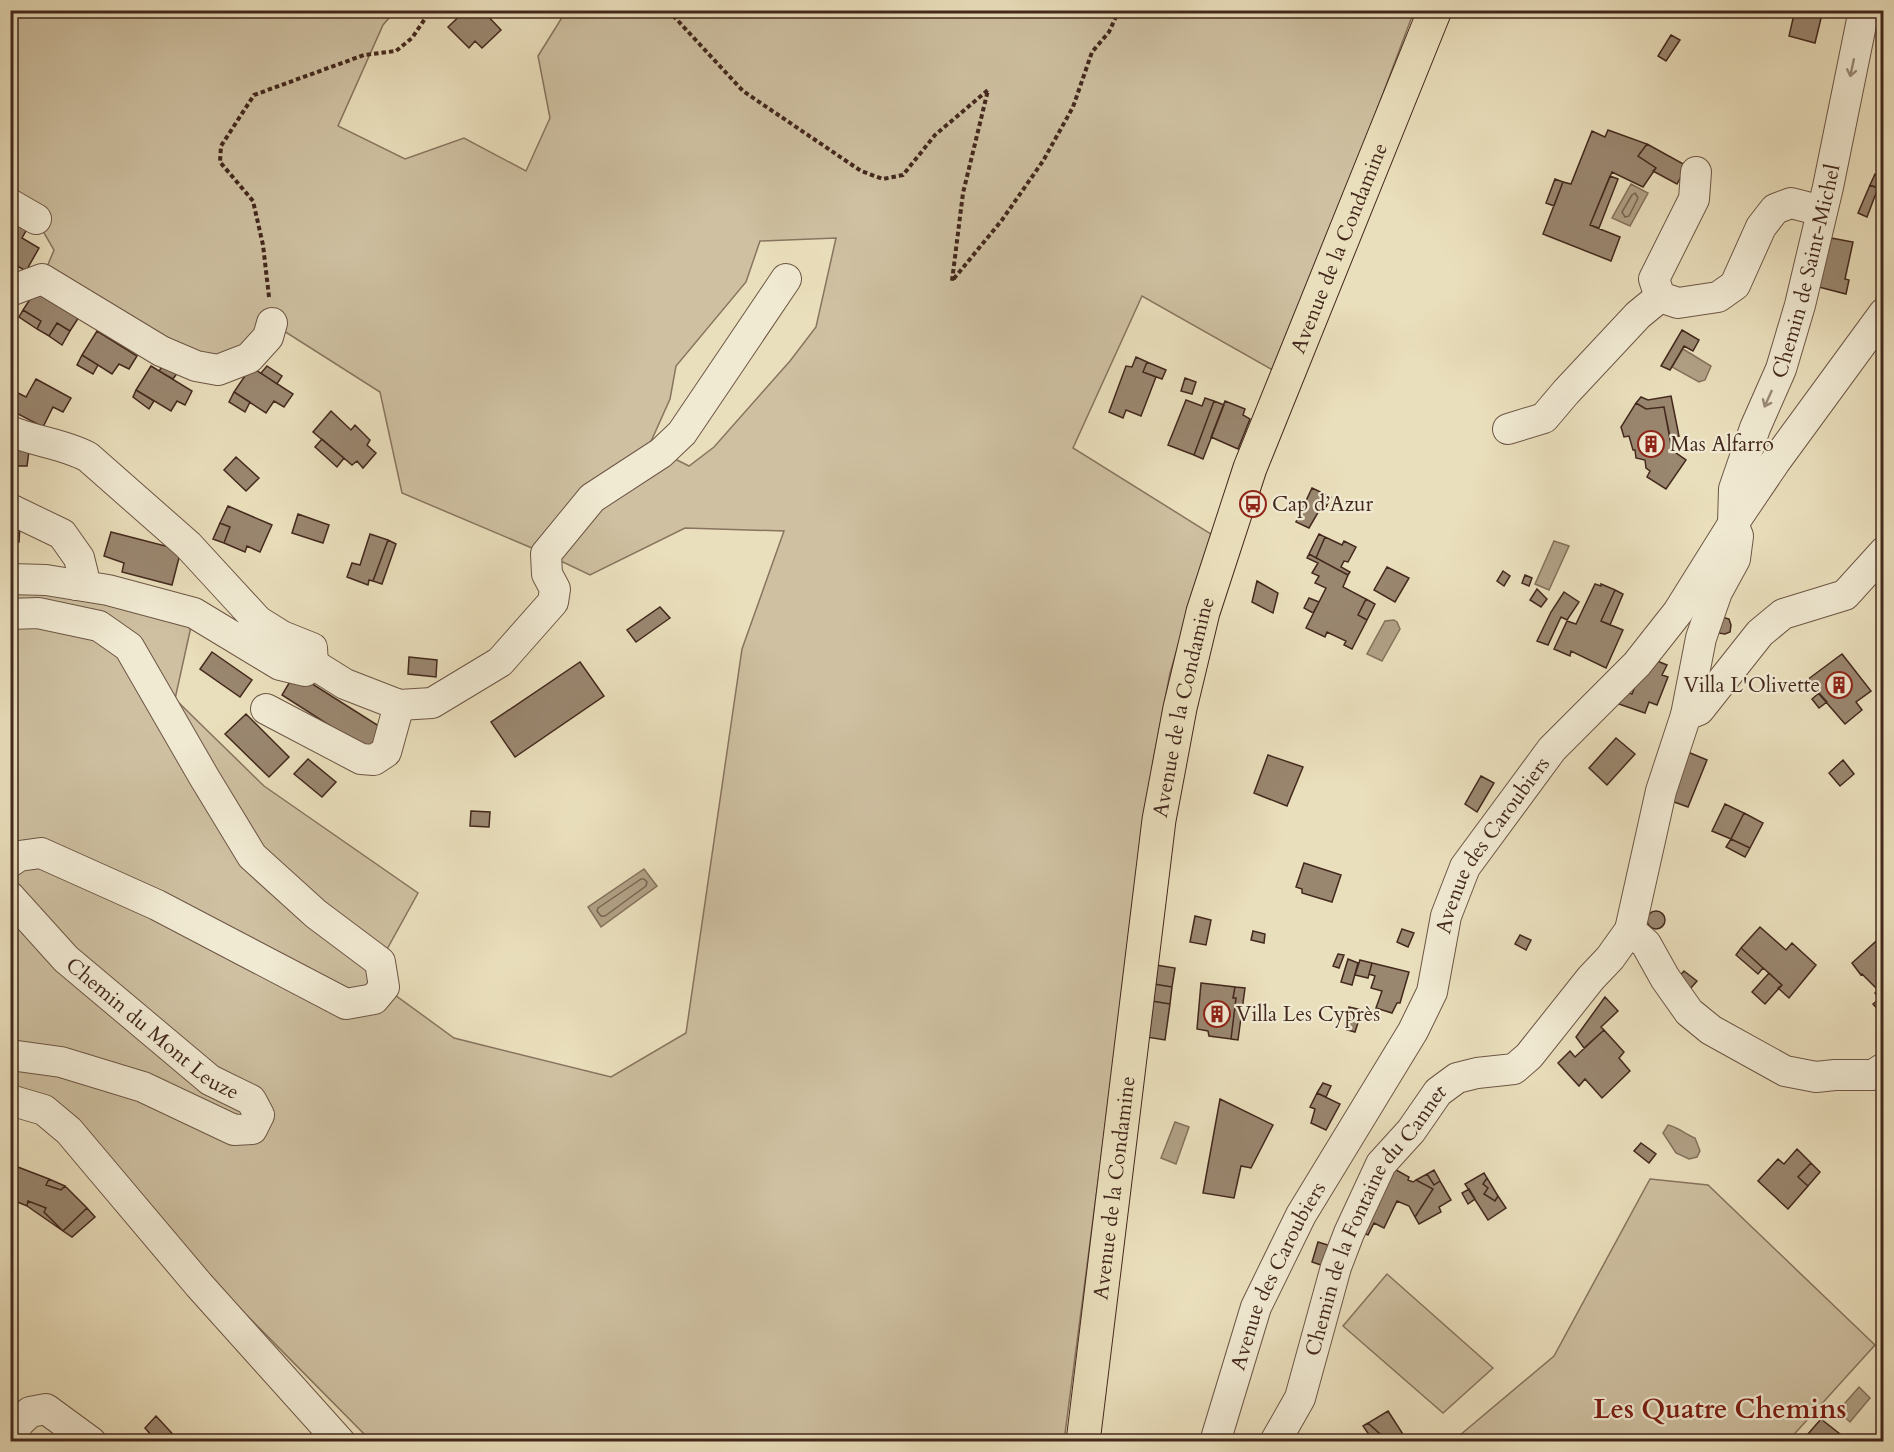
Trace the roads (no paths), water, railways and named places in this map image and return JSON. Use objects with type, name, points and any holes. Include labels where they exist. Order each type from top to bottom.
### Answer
[{"type":"main road","name":"Avenue de la Condamine","points":[[1083,1442],[1159,820],[1180,708],[1203,612],[1250,468],[1436,10]]},
{"type":"street","name":"Chemin de Saint-Michel","points":[[1686,716],[1701,638],[1717,592],[1735,559],[1738,536],[1733,524],[1734,489],[1755,428],[1781,369],[1800,305],[1864,10]]},
{"type":"street","points":[[1660,297],[1654,279],[1694,199],[1696,172]]},
{"type":"street","points":[[1660,297],[1677,303],[1718,297],[1735,285],[1761,227],[1775,209],[1791,203],[1822,211]]},
{"type":"street","points":[[10,204],[36,219]]},
{"type":"street","points":[[10,291],[42,279],[161,351],[196,366],[218,370],[249,358],[268,337],[272,323]]},
{"type":"street","points":[[313,664],[345,684],[399,705],[432,703],[500,662],[553,602],[555,589],[547,574],[546,554],[592,498],[661,453],[682,433],[786,279]]},
{"type":"street","points":[[1508,429],[1544,418],[1638,315],[1660,297]]},
{"type":"street","name":"Avenue des Caroubiers","points":[[1215,1442],[1256,1307],[1301,1215],[1413,1031],[1431,993],[1446,916],[1465,867],[1552,749],[1637,664],[1678,612],[1775,462],[1884,314]]},
{"type":"street","points":[[10,431],[29,439],[74,449],[88,457],[188,545],[258,621],[282,636],[312,648],[313,664]]},
{"type":"street","points":[[10,509],[62,534],[80,558],[83,574],[77,585]]},
{"type":"street","points":[[1686,716],[1699,710],[1760,633],[1783,614],[1845,595],[1884,552]]},
{"type":"street","points":[[10,579],[46,580],[108,590],[194,613],[280,665],[304,671],[313,664]]},
{"type":"street","points":[[10,614],[39,613],[99,626],[129,647],[252,856],[316,914],[380,962],[384,987],[374,999],[346,1004],[157,905],[41,853],[19,856],[10,862]]},
{"type":"street","points":[[266,710],[361,759],[374,760],[386,752],[399,705]]},
{"type":"street","name":"Chemin de la Fontaine du Cannet","points":[[1275,1442],[1300,1398],[1336,1267],[1381,1164],[1411,1131],[1438,1092],[1457,1078],[1477,1073],[1514,1069],[1529,1056],[1591,978],[1610,958],[1629,930],[1661,791],[1686,716]]},
{"type":"street","name":"Chemin du Mont Leuze","points":[[10,897],[66,959],[210,1080],[251,1100],[259,1114],[252,1129],[234,1130],[143,1087],[61,1062],[10,1055]]},
{"type":"street","points":[[1629,930],[1646,944],[1665,978],[1689,1012],[1710,1030],[1785,1071],[1816,1077],[1874,1076],[1884,1068]]},
{"type":"street","points":[[10,1100],[44,1110],[69,1131],[199,1285],[340,1442]]},
{"type":"street","points":[[15,1442],[15,1426],[30,1412],[46,1410],[91,1442]]},
{"type":"water","points":[[1631,184],[1648,193],[1630,226],[1612,218]]},
{"type":"water","points":[[1683,349],[1711,366],[1705,380],[1699,382],[1672,367]]},
{"type":"water","points":[[1554,541],[1569,546],[1549,590],[1535,584]]},
{"type":"water","points":[[1394,620],[1400,629],[1382,661],[1367,654],[1385,621]]},
{"type":"water","points":[[644,869],[657,886],[601,927],[588,907]]},
{"type":"water","points":[[1175,1122],[1189,1127],[1176,1164],[1161,1158]]},
{"type":"water","points":[[1668,1125],[1695,1138],[1700,1151],[1697,1157],[1689,1159],[1676,1153],[1663,1133]]},
{"type":"water","points":[[1859,1387],[1870,1398],[1850,1422],[1838,1411]]},
{"type":"place","name":"Mas Alfarro","points":[[1651,444]]},
{"type":"place","name":"Cap d’Azur","points":[[1253,504]]},
{"type":"place","name":"Villa L'Olivette","points":[[1839,685]]},
{"type":"place","name":"Villa Les Cyprès","points":[[1217,1014]]},
{"type":"district","name":"Les Quatre Chemins","points":[[1720,1409]]}]
